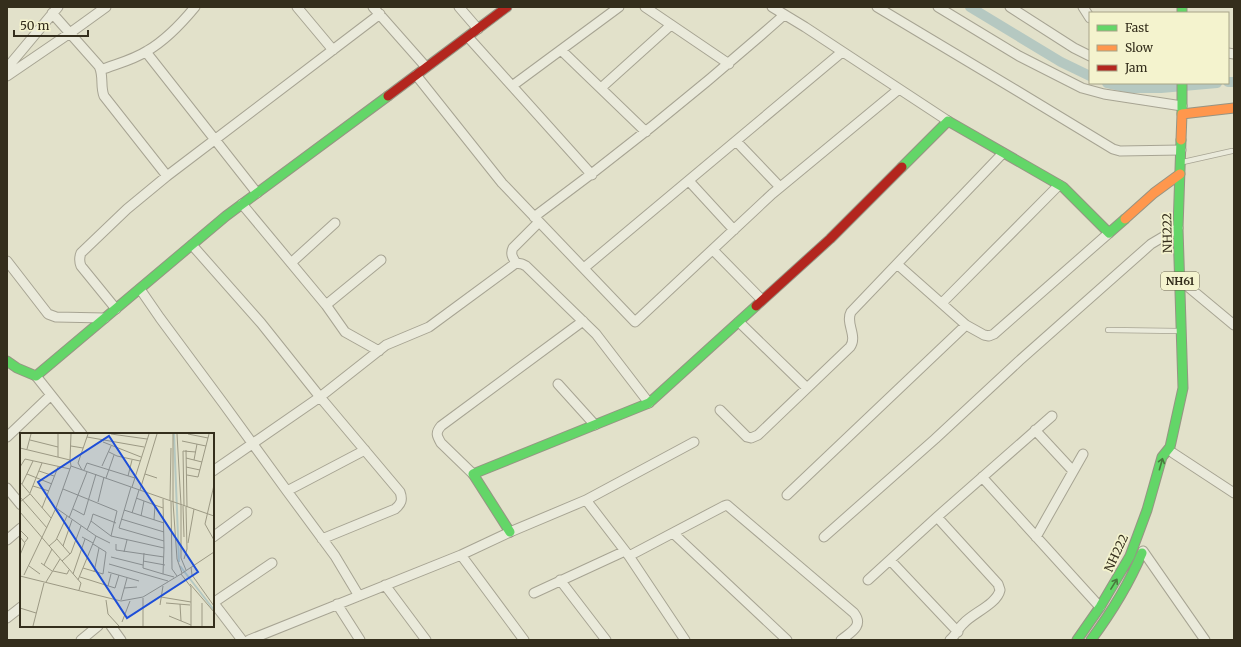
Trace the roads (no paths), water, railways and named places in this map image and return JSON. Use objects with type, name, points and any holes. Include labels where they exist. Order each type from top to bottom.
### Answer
[{"type":"main road","points":[[7,362],[36,376],[242,204],[507,7]]},
{"type":"main road","name":"NH222","points":[[1171,464],[1183,388],[1178,228],[1182,84]]},
{"type":"main road","points":[[1182,106],[1234,108]]},
{"type":"main road","points":[[510,532],[474,474],[649,403],[830,240],[948,121],[1064,187],[1109,233],[1154,193],[1180,174]]},
{"type":"main road","name":"NH222","points":[[1077,640],[1100,607],[1130,556],[1147,510],[1162,458],[1172,450]]},
{"type":"main road","name":"NH222","points":[[1091,640],[1109,616],[1133,575],[1144,547]]},
{"type":"street","points":[[7,76],[106,7]]},
{"type":"street","points":[[101,70],[146,52],[165,39],[179,26],[195,7]]},
{"type":"street","points":[[297,7],[333,50]]},
{"type":"street","points":[[373,7],[426,67]]},
{"type":"street","points":[[459,7],[478,29]]},
{"type":"street","points":[[512,86],[619,7]]},
{"type":"street","points":[[645,7],[729,64]]},
{"type":"street","points":[[772,7],[948,121]]},
{"type":"street","points":[[877,7],[1113,149],[1120,151],[1181,150]]},
{"type":"street","points":[[938,7],[1019,56],[1082,88],[1092,92],[1182,106]]},
{"type":"street","points":[[1010,7],[1074,48],[1089,56]]},
{"type":"street","points":[[1083,7],[1089,16]]},
{"type":"street","points":[[7,68],[55,10],[70,33],[99,66],[101,70],[104,96],[167,176]]},
{"type":"street","points":[[116,309],[81,266],[79,258],[81,253],[127,209],[167,176],[380,14]]},
{"type":"street","points":[[516,263],[511,251],[537,219],[729,64],[784,15]]},
{"type":"street","points":[[601,88],[671,25]]},
{"type":"street","points":[[468,37],[592,175]]},
{"type":"street","points":[[561,50],[646,132]]},
{"type":"street","points":[[146,52],[257,193]]},
{"type":"street","points":[[584,268],[842,52]]},
{"type":"street","points":[[416,75],[502,183],[635,322],[780,187],[899,89]]},
{"type":"street","points":[[736,141],[780,187]]},
{"type":"street","points":[[720,410],[744,434],[751,438],[755,437],[850,347],[854,339],[849,321],[851,312],[1003,153]]},
{"type":"street","points":[[689,181],[734,230]]},
{"type":"street","points":[[942,303],[1059,185]]},
{"type":"street","points":[[242,204],[326,305],[345,332],[379,351]]},
{"type":"street","points":[[291,263],[335,223]]},
{"type":"street","points":[[824,537],[1151,244],[1178,228]]},
{"type":"street","points":[[897,264],[966,325],[984,335],[989,336],[994,334],[1109,233]]},
{"type":"street","points":[[192,245],[261,323],[402,496],[399,506],[395,509],[322,539]]},
{"type":"street","points":[[713,250],[762,300]]},
{"type":"street","points":[[326,305],[381,260]]},
{"type":"street","points":[[7,261],[48,314],[56,317],[105,318]]},
{"type":"street","points":[[214,470],[320,397],[379,351],[393,342],[429,326],[516,263],[526,266],[596,334],[649,403]]},
{"type":"street","points":[[1180,280],[1234,325]]},
{"type":"street","points":[[140,289],[335,556],[359,596]]},
{"type":"street","points":[[474,474],[441,443],[436,434],[438,430],[441,426],[583,321]]},
{"type":"street","points":[[738,322],[807,388]]},
{"type":"street","points":[[787,494],[966,325]]},
{"type":"street","points":[[36,376],[81,433]]},
{"type":"street","points":[[558,384],[595,425]]},
{"type":"street","points":[[7,437],[51,395]]},
{"type":"street","points":[[868,580],[1052,416]]},
{"type":"street","points":[[1035,430],[1073,471]]},
{"type":"street","points":[[249,640],[461,555],[510,532],[586,500],[694,442]]},
{"type":"street","points":[[287,491],[365,450]]},
{"type":"street","points":[[1172,450],[1234,493]]},
{"type":"street","points":[[1036,537],[1083,454]]},
{"type":"street","points":[[982,477],[1100,607]]},
{"type":"street","points":[[7,488],[20,504]]},
{"type":"street","points":[[586,500],[627,553],[685,640]]},
{"type":"street","points":[[534,592],[673,533],[727,505],[854,613],[857,617],[857,626],[841,640]]},
{"type":"street","points":[[214,536],[247,512]]},
{"type":"street","points":[[937,517],[998,584],[1000,590],[997,597],[963,623],[958,632],[950,640]]},
{"type":"street","points":[[7,540],[20,529]]},
{"type":"street","points":[[673,533],[787,640]]},
{"type":"street","points":[[1144,547],[1205,640]]},
{"type":"street","points":[[461,555],[524,640]]},
{"type":"street","points":[[890,560],[958,632]]},
{"type":"street","points":[[214,602],[272,563]]},
{"type":"street","points":[[560,580],[606,640]]},
{"type":"street","points":[[385,586],[426,640]]},
{"type":"street","points":[[214,604],[242,640]]},
{"type":"street","points":[[337,604],[360,640]]},
{"type":"street","points":[[7,618],[20,608]]},
{"type":"street","points":[[80,640],[97,627]]},
{"type":"street","points":[[112,627],[121,640]]},
{"type":"lane","points":[[1180,163],[1232,151]]},
{"type":"lane","points":[[1108,330],[1181,331]]},
{"type":"waterway","points":[[970,7],[1061,62],[1089,76]]},
{"type":"waterway","points":[[1229,82],[1234,82]]},
{"type":"waterway","points":[[1112,84],[1130,88],[1161,88],[1206,84]]}]
